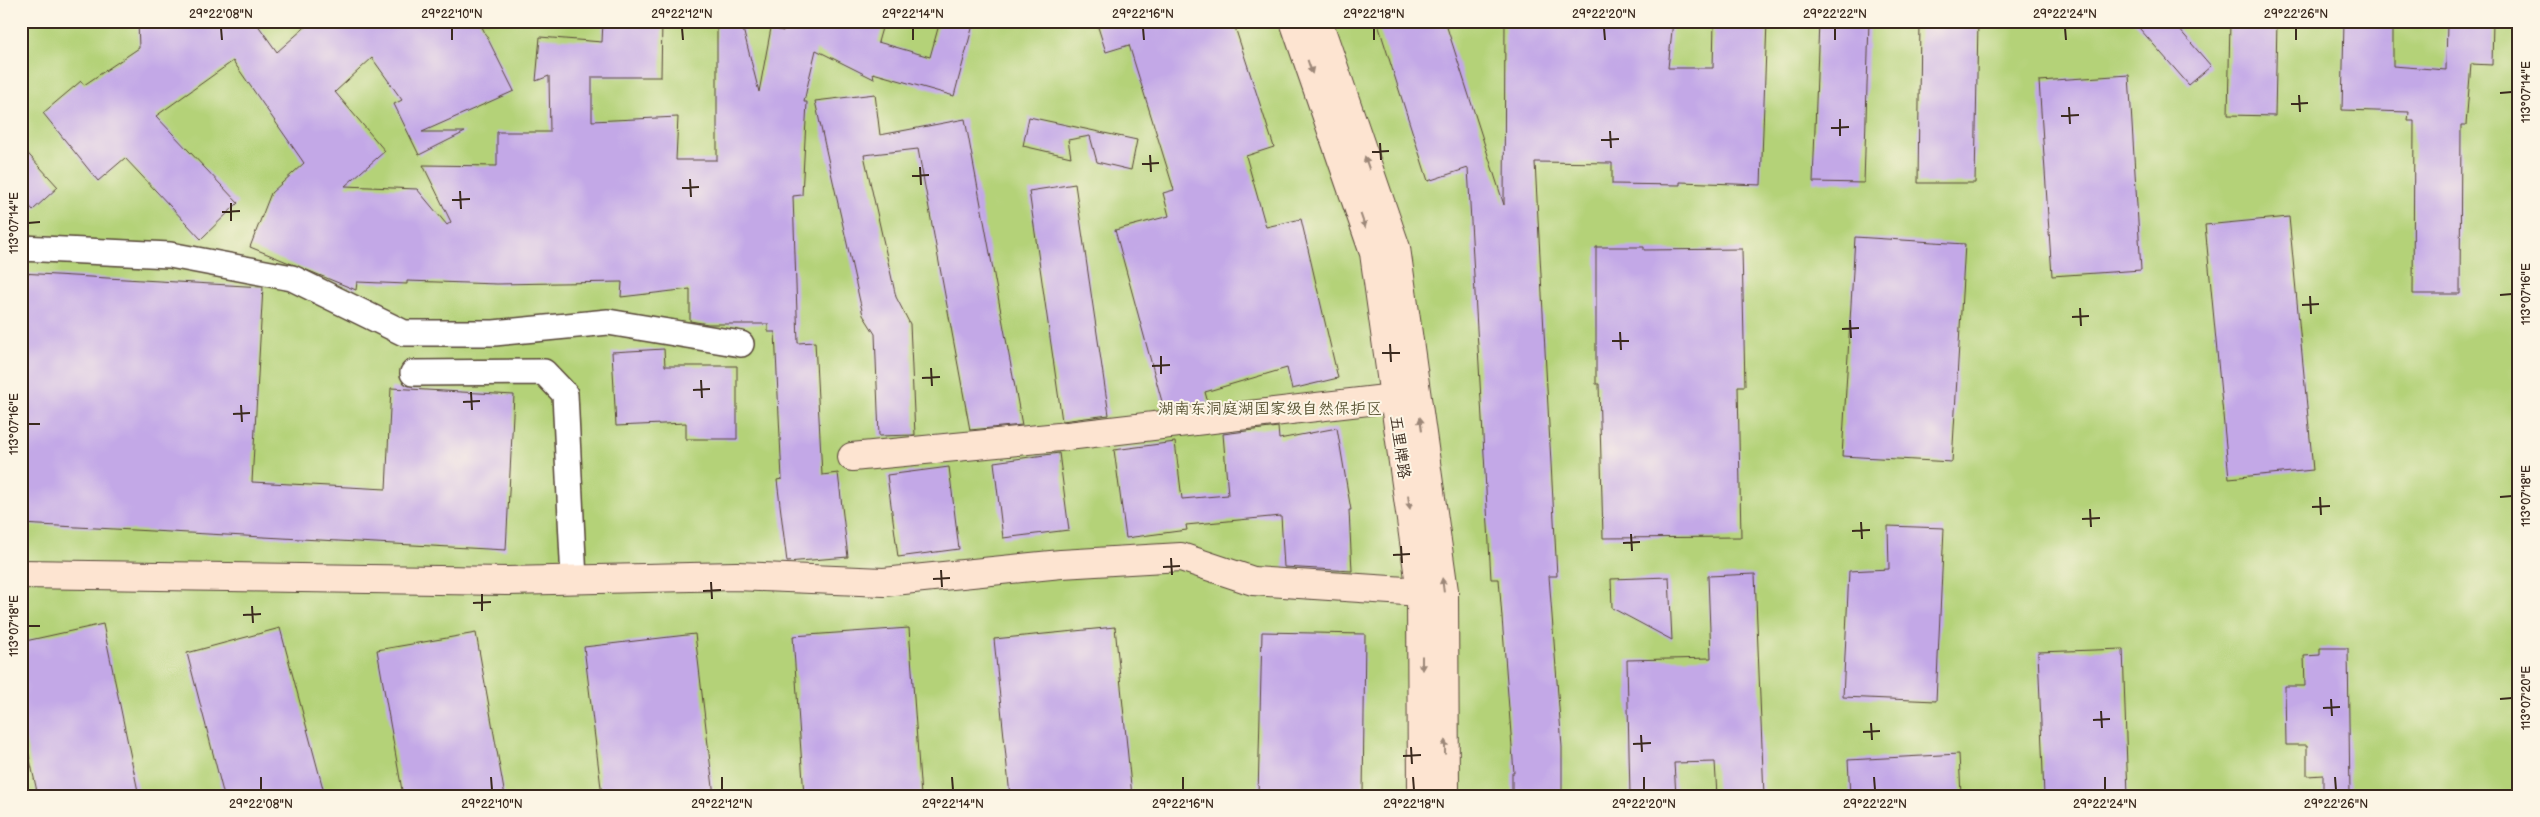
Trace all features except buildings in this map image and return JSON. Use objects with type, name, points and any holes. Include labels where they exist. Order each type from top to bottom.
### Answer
[{"type":"main road","name":"五里牌路","points":[[1294,21],[1374,253],[1421,592],[1422,796]]},
{"type":"main road","name":"五里牌路","points":[[1318,21],[1396,248],[1444,591],[1445,796]]},
{"type":"main road","points":[[852,457],[1059,437],[1394,398]]},
{"type":"main road","points":[[21,574],[507,581],[736,576],[884,582],[1061,564],[1180,557],[1253,581],[1421,592]]},
{"type":"street","points":[[21,248],[170,255],[292,278],[404,334],[494,333],[608,322],[741,344]]},
{"type":"street","points":[[412,373],[544,372],[565,394],[574,580]]},
{"type":"green space","name":"湖南东洞庭湖国家级自然保护区","points":[[21,21],[2519,21],[2519,796],[21,796]]}]
